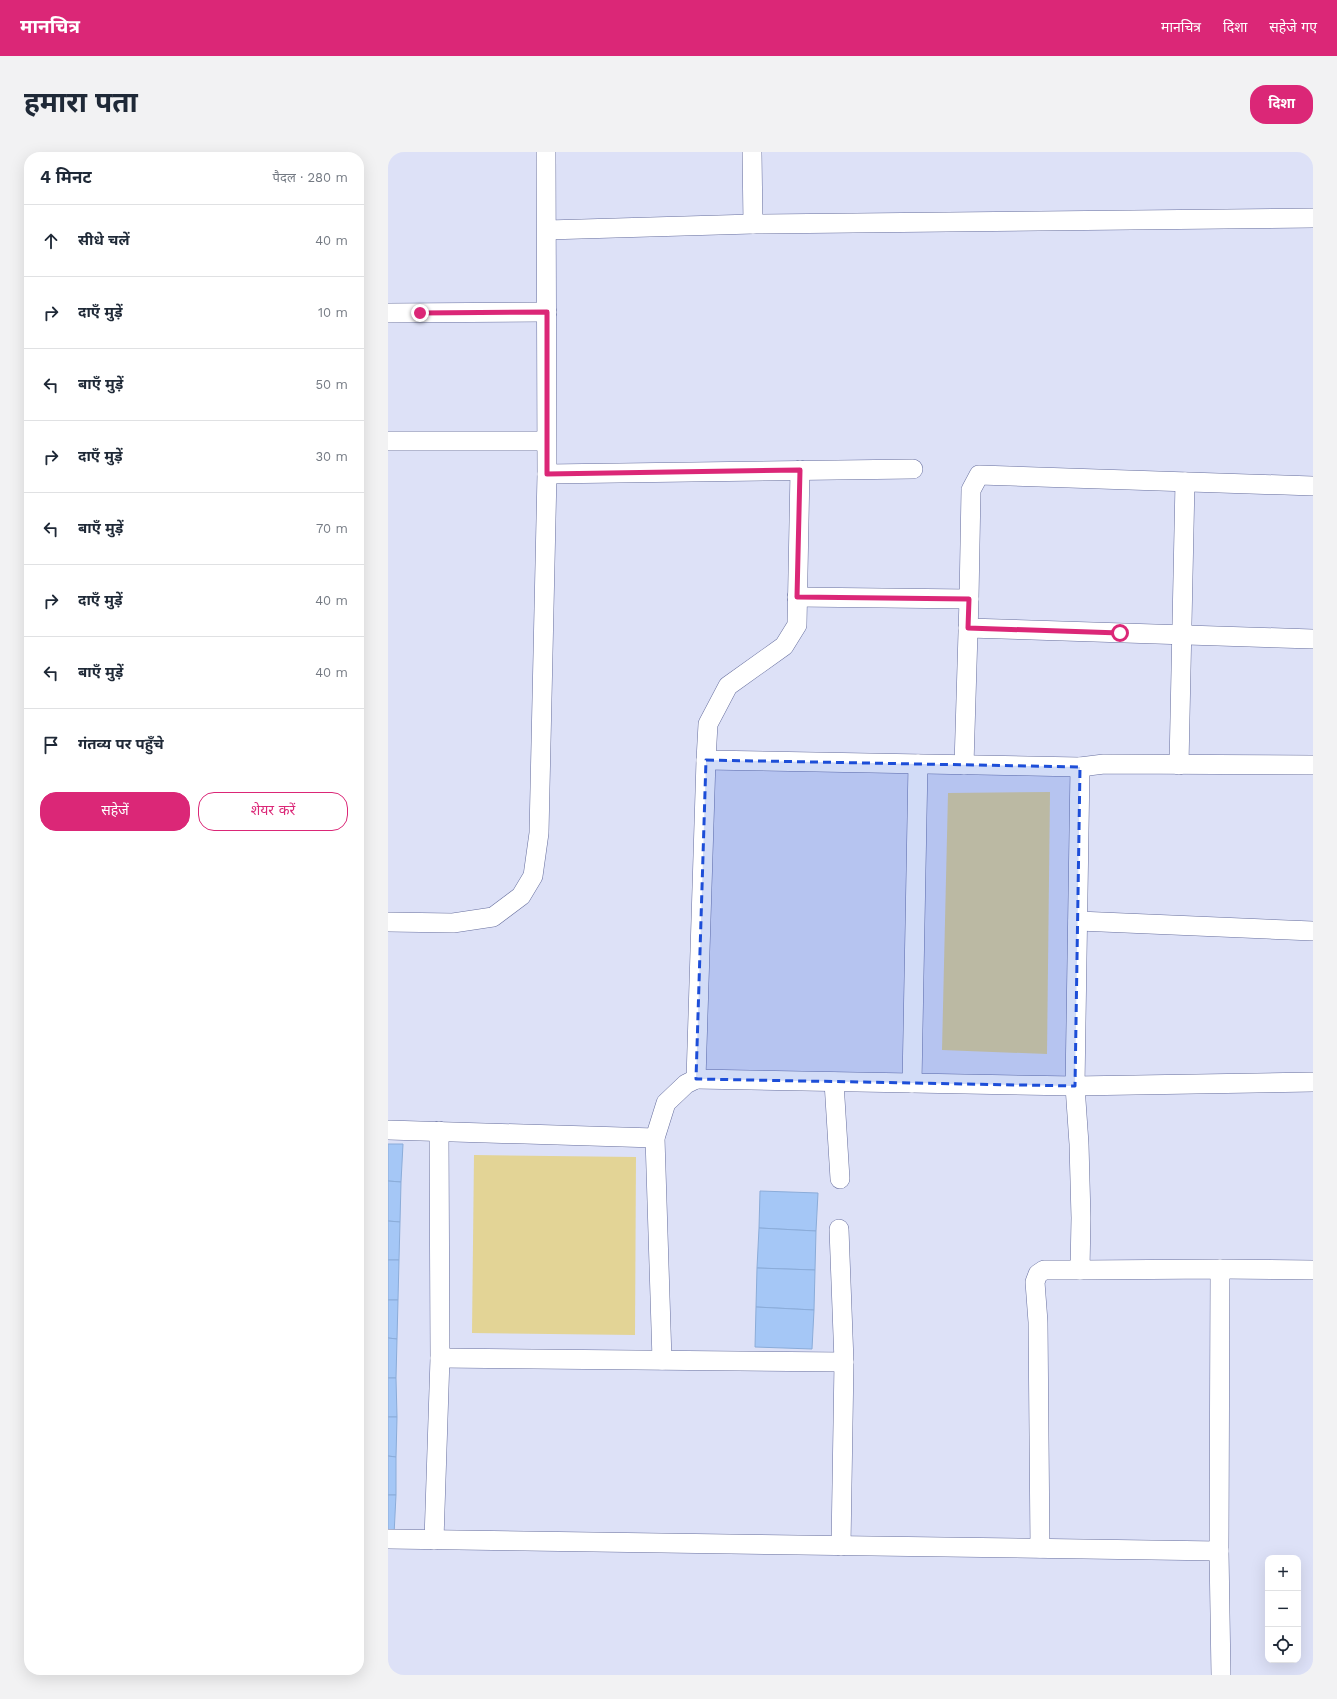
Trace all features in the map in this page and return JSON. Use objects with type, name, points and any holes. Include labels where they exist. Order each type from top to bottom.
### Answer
[{"type":"street","points":[[388,922],[453,923],[493,917],[521,896],[533,876],[539,833],[547,474],[546,152]]},
{"type":"street","points":[[752,152],[752,224]]},
{"type":"street","points":[[547,230],[752,224],[1313,218]]},
{"type":"street","points":[[388,313],[547,312]]},
{"type":"street","points":[[388,440],[546,441]]},
{"type":"street","points":[[547,474],[913,469]]},
{"type":"street","points":[[696,1079],[708,724],[728,686],[784,646],[797,625],[800,470]]},
{"type":"street","points":[[964,765],[969,599],[970,490],[979,475],[1313,486]]},
{"type":"street","points":[[1180,765],[1181,635],[1185,482]]},
{"type":"street","points":[[797,597],[969,599]]},
{"type":"street","points":[[968,628],[1313,639]]},
{"type":"street","points":[[706,760],[1080,767],[1104,764],[1313,765]]},
{"type":"street","points":[[912,1084],[918,764]]},
{"type":"street","points":[[1080,767],[1075,1086],[1080,1196],[1080,1270]]},
{"type":"street","points":[[1078,921],[1313,931]]},
{"type":"street","points":[[662,1360],[655,1138],[666,1103],[686,1084],[696,1079],[1075,1086],[1313,1082]]},
{"type":"street","points":[[834,1082],[840,1179]]},
{"type":"street","points":[[388,1130],[655,1138]]},
{"type":"street","points":[[434,1540],[440,1358],[439,1131]]},
{"type":"street","points":[[839,1229],[844,1362],[841,1546]]},
{"type":"street","points":[[1220,1269],[1221,1675]]},
{"type":"street","points":[[1040,1548],[1038,1322],[1035,1282],[1038,1274],[1044,1270],[1313,1270]]},
{"type":"street","points":[[440,1358],[844,1362]]},
{"type":"street","points":[[388,1539],[1220,1551]]},
{"type":"highlighted area","points":[[706,760],[1080,767],[1075,1086],[696,1079]]},
{"type":"shaded area","points":[[1050,792],[1047,1054],[942,1050],[948,793]]},
{"type":"shaded area","points":[[474,1155],[636,1157],[635,1335],[472,1333]]},
{"type":"building","points":[[388,1144],[403,1144],[401,1182],[388,1181]]},
{"type":"building","points":[[388,1181],[401,1182],[400,1222],[388,1221]]},
{"type":"building","points":[[760,1191],[818,1193],[816,1231],[759,1228]]},
{"type":"building","points":[[388,1221],[400,1222],[399,1260],[388,1260]]},
{"type":"building","points":[[759,1228],[816,1231],[815,1270],[757,1268]]},
{"type":"building","points":[[388,1260],[399,1260],[398,1300],[388,1300]]},
{"type":"building","points":[[757,1268],[815,1270],[814,1310],[756,1307]]},
{"type":"building","points":[[388,1300],[398,1300],[397,1339],[388,1338]]},
{"type":"building","points":[[756,1307],[814,1310],[812,1349],[755,1347]]},
{"type":"building","points":[[388,1338],[397,1339],[396,1378],[388,1378]]},
{"type":"building","points":[[388,1378],[396,1378],[397,1417],[388,1417]]},
{"type":"building","points":[[388,1417],[397,1417],[396,1457],[388,1456]]},
{"type":"building","points":[[388,1456],[396,1457],[396,1495],[388,1495]]},
{"type":"building","points":[[388,1495],[396,1495],[394,1535],[388,1535]]},
{"type":"route","points":[[420,313],[547,312],[547,474],[800,470],[797,597],[969,599],[968,628],[1120,633]]}]
